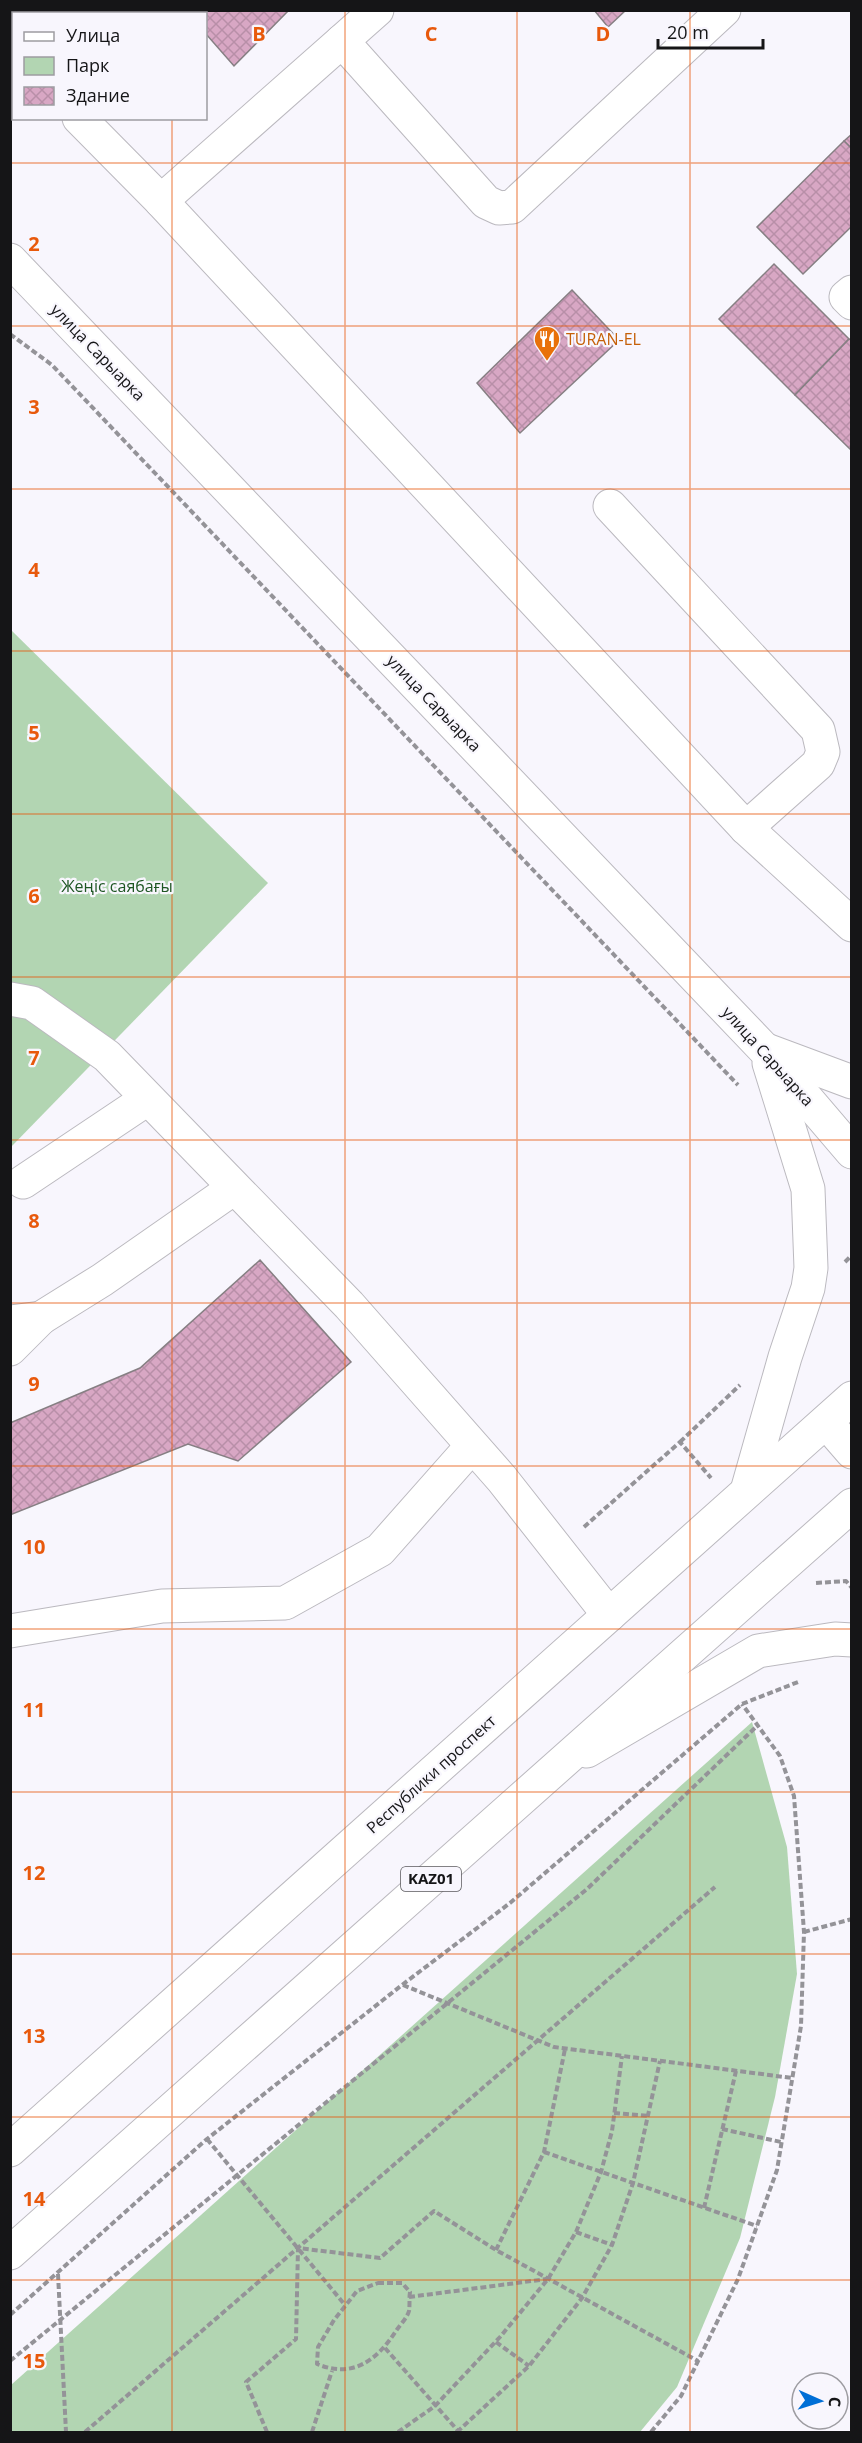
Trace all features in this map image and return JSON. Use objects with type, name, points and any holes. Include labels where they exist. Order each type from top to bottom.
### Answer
[{"type":"main road","points":[[160,201],[377,10]]},
{"type":"main road","points":[[342,41],[486,202],[499,208],[512,207],[724,10]]},
{"type":"main road","points":[[82,120],[746,828],[852,925]]},
{"type":"main road","name":"улица Сарыарка","points":[[10,260],[765,1050],[852,1152]]},
{"type":"main road","points":[[852,292],[846,297],[852,303]]},
{"type":"main road","points":[[610,506],[818,730],[823,752],[818,764],[746,828]]},
{"type":"main road","points":[[10,999],[32,1003],[107,1056],[350,1305],[472,1446],[609,1615]]},
{"type":"main road","points":[[765,1050],[852,1082]]},
{"type":"main road","points":[[747,1491],[785,1357],[808,1288],[811,1268],[808,1189],[765,1050]]},
{"type":"main road","points":[[23,1182],[147,1099]]},
{"type":"main road","points":[[10,1349],[26,1320],[102,1280],[234,1188]]},
{"type":"main road","name":"Республики проспект","points":[[10,2150],[852,1398]]},
{"type":"main road","points":[[826,1422],[852,1452]]},
{"type":"main road","points":[[10,1631],[162,1606],[285,1603],[380,1550],[472,1446]]},
{"type":"main road","name":"KАZ01","points":[[10,2253],[852,1505]]},
{"type":"main road","points":[[552,1772],[758,1651],[835,1639],[852,1640]]},
{"type":"path","points":[[10,334],[52,365],[746,1093]]},
{"type":"path","points":[[10,2315],[207,2139],[510,1903],[742,1704],[807,1679]]},
{"type":"path","points":[[651,2433],[681,2396],[738,2279],[777,2170],[801,2026],[804,1932],[794,1796],[780,1756],[742,1704]]},
{"type":"path","points":[[10,2361],[587,1889],[758,1725]]},
{"type":"path","points":[[85,2433],[715,1887]]},
{"type":"path","points":[[804,1932],[852,1919]]},
{"type":"path","points":[[402,1985],[554,2048],[792,2078]]},
{"type":"path","points":[[496,2250],[544,2152],[565,2049]]},
{"type":"path","points":[[398,2433],[435,2406],[496,2342],[548,2279],[576,2232],[601,2172],[612,2131],[622,2056]]},
{"type":"path","points":[[385,2348],[458,2432],[529,2366],[582,2298],[612,2245],[633,2183],[660,2061]]},
{"type":"path","points":[[704,2208],[736,2071]]},
{"type":"path","points":[[614,2113],[649,2116]]},
{"type":"path","points":[[722,2129],[781,2142]]},
{"type":"path","points":[[207,2139],[345,2305]]},
{"type":"path","points":[[544,2152],[757,2226]]},
{"type":"path","points":[[298,2248],[380,2258],[434,2211],[496,2250],[698,2361]]},
{"type":"path","points":[[576,2232],[612,2245]]},
{"type":"path","points":[[267,2433],[246,2382],[296,2338],[298,2248]]},
{"type":"path","points":[[58,2273],[66,2433]]},
{"type":"path","points":[[409,2297],[548,2279]]},
{"type":"path","points":[[378,2283],[402,2283],[410,2292],[409,2297],[408,2313],[385,2348],[369,2362],[350,2369],[332,2371],[317,2364],[318,2347],[334,2320],[357,2291],[378,2283]]},
{"type":"path","points":[[496,2342],[529,2366]]},
{"type":"path","points":[[312,2433],[332,2371]]},
{"type":"green space","name":"Жеңіс саябағы","points":[[10,629],[268,883],[11,1147],[10,1147]]},
{"type":"green space","points":[[752,1722],[787,1847],[797,1974],[775,2097],[740,2238],[677,2387],[640,2432],[11,2432],[11,2385]]},
{"type":"building","points":[[184,10],[289,10],[234,66],[207,35],[207,12],[186,12]]},
{"type":"building","points":[[594,10],[626,10],[608,27]]},
{"type":"building","points":[[852,134],[852,149],[844,141]]},
{"type":"building","points":[[844,141],[852,149],[852,226],[803,274],[757,227]]},
{"type":"building","points":[[774,264],[849,339],[795,395],[719,319]]},
{"type":"building","name":"TURAN-EL","points":[[572,290],[619,340],[520,433],[477,383]]},
{"type":"building","points":[[849,339],[852,341],[852,451],[795,395]]},
{"type":"building","points":[[260,1260],[351,1362],[238,1461],[188,1444],[10,1515],[10,1423],[140,1368]]},
{"type":"place","name":"TURAN-EL","points":[[547,362]]}]
